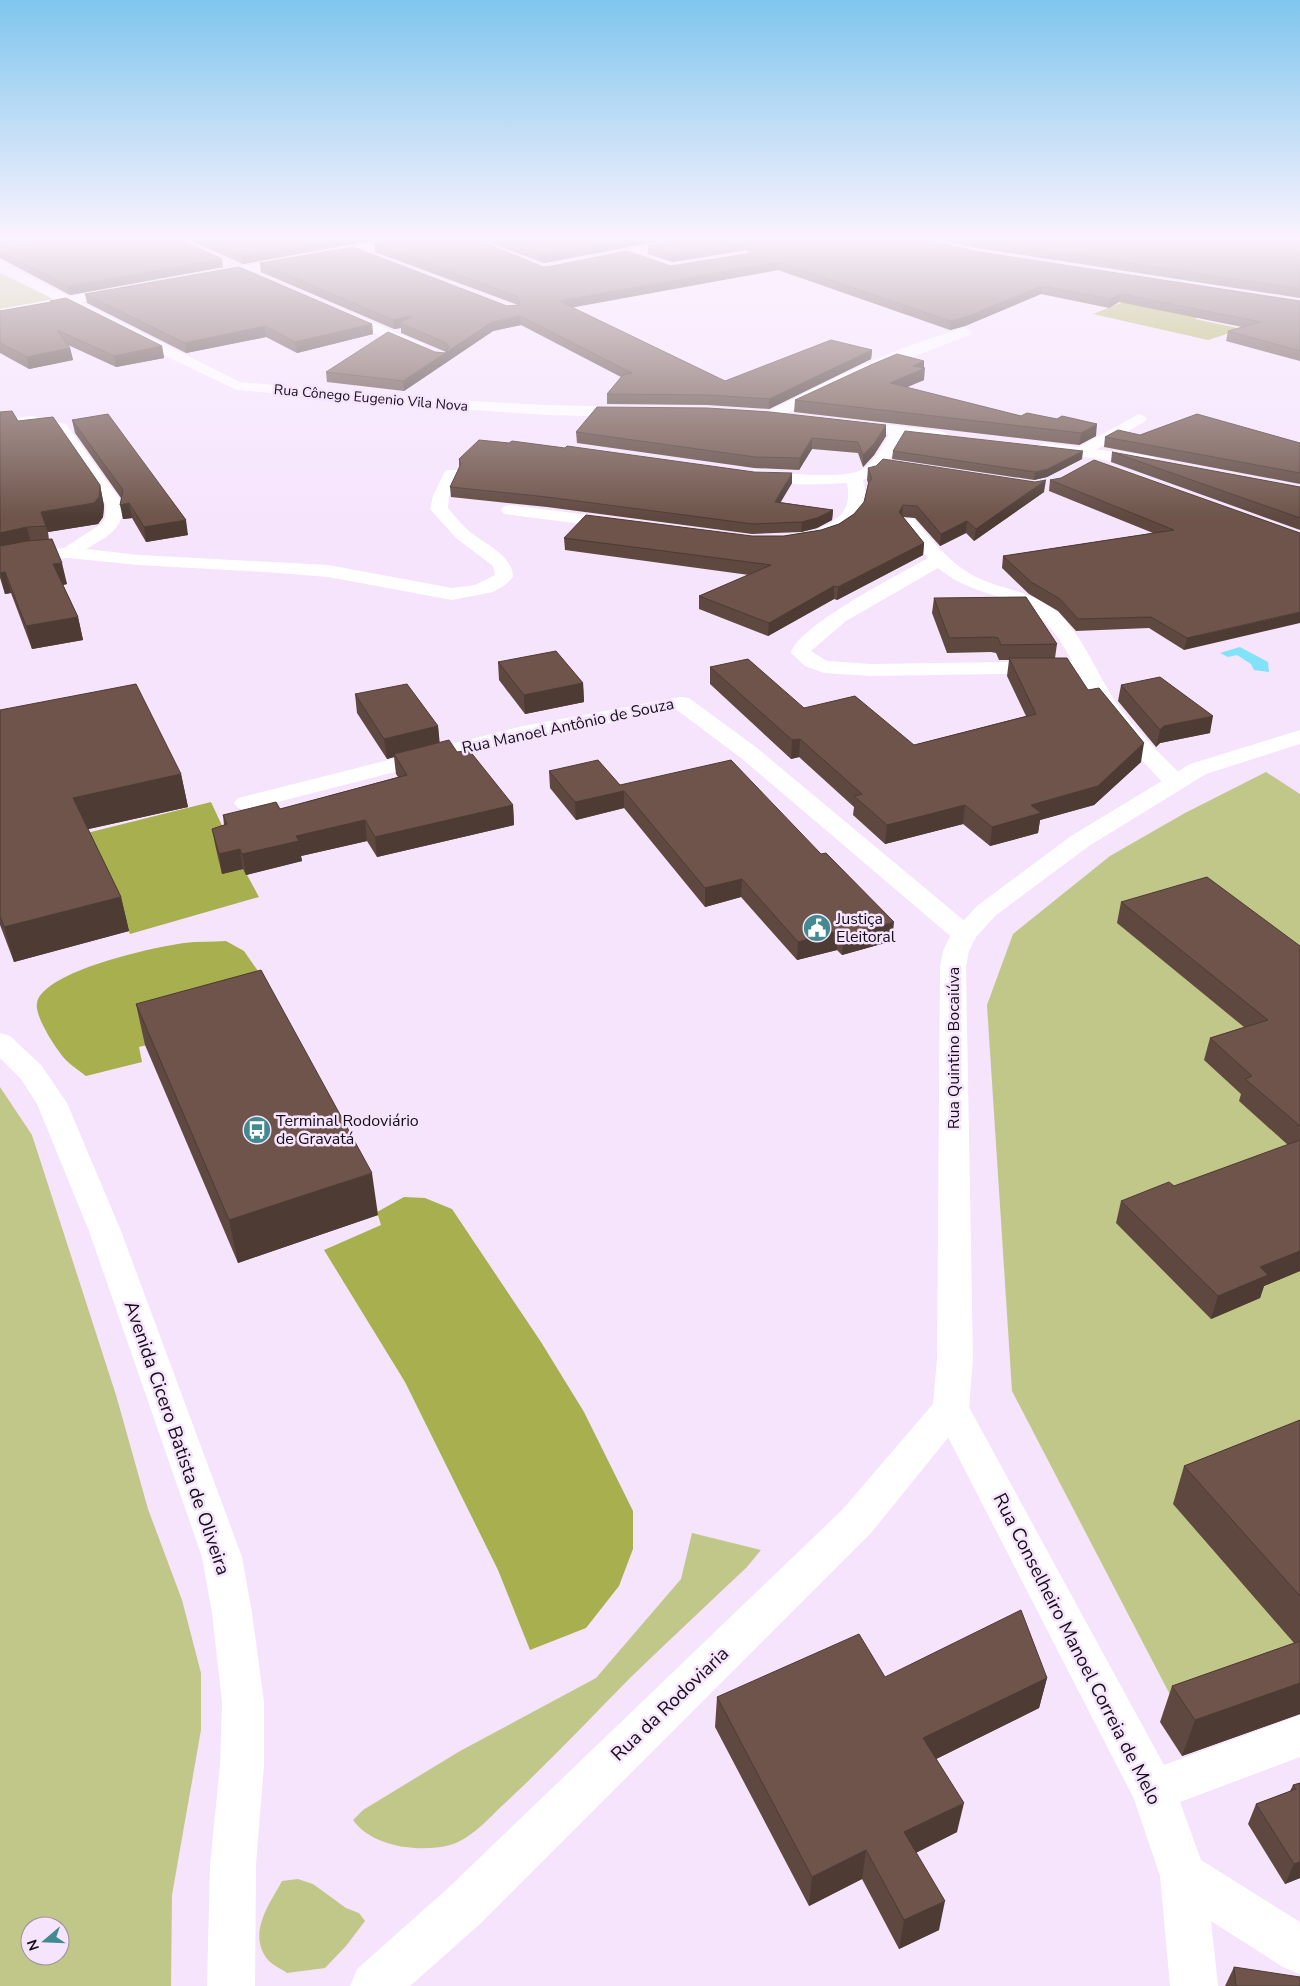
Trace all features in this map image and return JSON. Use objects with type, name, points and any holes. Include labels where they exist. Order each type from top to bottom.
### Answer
[{"type":"street","name":"Rua Cônego Eugenio Vila Nova","points":[[131,333],[237,386],[416,402],[546,410],[641,412]]},
{"type":"street","points":[[385,333],[432,353]]},
{"type":"street","points":[[770,416],[836,382],[902,353],[963,333]]},
{"type":"street","points":[[752,414],[800,419]]},
{"type":"street","points":[[1091,459],[1138,419]]},
{"type":"street","points":[[0,424],[32,421],[61,427],[115,505],[114,518],[107,528],[68,553]]},
{"type":"street","points":[[829,422],[957,438]]},
{"type":"street","points":[[737,473],[801,478],[854,476],[868,473],[878,463],[898,431]]},
{"type":"street","points":[[1034,447],[1091,459],[1166,464]]},
{"type":"street","points":[[1091,459],[1131,475]]},
{"type":"street","points":[[878,463],[897,466]]},
{"type":"street","points":[[0,560],[32,555],[68,553],[139,560],[328,571],[443,592],[468,592],[496,584],[504,577],[504,570],[500,563],[451,524],[439,509],[441,496],[452,474]]},
{"type":"street","points":[[800,540],[830,530],[845,522],[854,510],[857,499],[854,476]]},
{"type":"street","points":[[510,510],[635,526]]},
{"type":"street","points":[[908,523],[938,560],[970,582],[1028,602],[1042,609],[1064,632],[1119,721],[1175,782]]},
{"type":"street","points":[[938,560],[839,617],[802,648],[801,652],[812,662],[839,669],[1084,667]]},
{"type":"street","name":"Rua Manoel Antônio de Souza","points":[[246,804],[523,733],[681,703],[749,753],[964,934]]},
{"type":"street","name":"Rua Quintino Bocaiúva","points":[[951,1408],[955,1358],[953,967],[956,951],[964,934],[986,911],[1080,841],[1175,782],[1198,769],[1300,736]]},
{"type":"street","name":"Avenida Cicero Batista de Oliveira","points":[[0,1042],[30,1072],[52,1103],[106,1231],[222,1557],[232,1613],[243,1702],[242,1765],[233,1865],[231,1986]]},
{"type":"street","name":"Rua Conselheiro Manoel Correia de Melo","points":[[951,1408],[1154,1791],[1183,1876],[1194,1986]]},
{"type":"street","name":"Rua da Rodoviaria","points":[[374,1986],[463,1907],[857,1521],[951,1408]]},
{"type":"street","points":[[1154,1791],[1300,1736]]},
{"type":"street","points":[[1183,1876],[1300,1950]]},
{"type":"green space","points":[[1176,333],[1231,333],[1208,340]]},
{"type":"green space","points":[[1266,772],[1300,794],[1300,1662],[1179,1712],[1012,1391],[987,1005],[1013,934],[1110,856],[1185,813]]},
{"type":"green space","points":[[211,802],[232,847],[259,897],[130,934],[83,834]]},
{"type":"green space","points":[[226,941],[244,951],[267,984],[275,1013],[139,1047],[142,1062],[86,1076],[72,1066],[53,1043],[39,1016],[37,1003],[44,991],[58,981],[79,971],[126,955],[170,945],[189,942]]},
{"type":"green space","points":[[0,1087],[32,1135],[116,1395],[148,1509],[182,1600],[201,1673],[201,1730],[172,1895],[171,1986],[0,1986]]},
{"type":"green space","points":[[404,1197],[425,1198],[452,1209],[541,1342],[584,1412],[633,1511],[633,1549],[619,1586],[586,1628],[530,1650],[498,1570],[405,1382],[324,1250],[381,1225],[377,1212]]},
{"type":"green space","points":[[692,1533],[761,1550],[747,1567],[629,1679],[552,1758],[479,1828],[465,1838],[450,1845],[411,1848],[384,1842],[361,1829],[353,1820],[363,1810],[460,1751],[596,1678],[681,1579]]},
{"type":"green space","points":[[298,1879],[313,1884],[346,1908],[359,1913],[365,1921],[346,1946],[325,1968],[287,1973],[268,1960],[262,1950],[260,1930],[266,1910],[282,1881]]},
{"type":"water","points":[[1240,647],[1268,662],[1269,672],[1254,670],[1251,664],[1237,655],[1228,657],[1220,653]]},
{"type":"building","points":[[0,333],[59,333],[70,348],[27,357],[0,343]]},
{"type":"building","points":[[63,333],[135,333],[162,346],[114,356]]},
{"type":"building","points":[[164,333],[234,333],[185,343]]},
{"type":"building","points":[[278,333],[335,333],[295,342]]},
{"type":"building","points":[[387,333],[435,352],[445,353],[449,347],[446,343],[422,333],[476,333],[403,381],[326,372]]},
{"type":"building","points":[[553,333],[625,333],[725,381],[831,340],[872,350],[769,399],[707,395],[607,394],[623,375],[632,373]]},
{"type":"building","points":[[1234,333],[1300,333],[1300,351]]},
{"type":"building","points":[[897,354],[924,361],[913,366],[925,368],[890,383],[1021,416],[1027,413],[1057,419],[1062,416],[1097,424],[1081,433],[795,400]]},
{"type":"building","points":[[597,407],[707,408],[770,412],[886,425],[874,444],[863,455],[858,442],[812,438],[800,458],[755,457],[576,432]]},
{"type":"building","points":[[12,411],[18,421],[53,417],[100,485],[99,497],[94,503],[41,512],[46,526],[27,527],[0,533],[0,412]]},
{"type":"building","points":[[108,414],[186,520],[144,527],[129,503],[120,505],[123,490],[72,420]]},
{"type":"building","points":[[1197,414],[1300,443],[1300,473],[1105,437],[1118,430],[1140,435]]},
{"type":"building","points":[[905,431],[1083,451],[1048,469],[1035,472],[893,451]]},
{"type":"building","points":[[479,440],[509,443],[512,441],[565,448],[567,446],[754,472],[792,473],[775,502],[833,510],[817,518],[802,522],[753,524],[547,497],[450,487],[461,464],[459,459]]},
{"type":"building","points":[[1112,452],[1300,487],[1300,518]]},
{"type":"building","points":[[883,459],[1035,482],[1046,480],[976,529],[967,521],[941,534],[917,506],[903,505],[899,512],[924,543],[838,587],[834,586],[769,623],[699,596],[771,565],[564,538],[586,515],[752,536],[784,536],[821,530],[839,524],[854,514],[864,502],[869,482],[872,479],[868,468],[876,466]]},
{"type":"building","points":[[1094,460],[1300,533],[1300,612],[1187,638],[1151,617],[1078,619],[1060,599],[1031,582],[1003,556],[1174,530],[1050,480],[1061,478]]},
{"type":"building","points":[[52,539],[62,563],[53,564],[78,617],[26,626],[5,572],[0,573],[0,546]]},
{"type":"building","points":[[1026,597],[1057,644],[1001,645],[998,638],[993,637],[949,638],[934,598]]},
{"type":"building","points":[[556,651],[583,683],[524,695],[498,662]]},
{"type":"building","points":[[1009,658],[1067,658],[1088,690],[1099,688],[1144,743],[1098,786],[1031,805],[1041,813],[992,827],[965,805],[887,825],[854,796],[862,794],[800,739],[792,740],[710,667],[748,659],[804,708],[855,696],[914,745],[1036,714]]},
{"type":"building","points":[[1160,677],[1213,716],[1164,726],[1160,730],[1121,685]]},
{"type":"building","points":[[136,684],[181,774],[73,798],[121,897],[4,927],[0,916],[0,710]]},
{"type":"building","points":[[407,684],[438,726],[384,739],[355,694]]},
{"type":"building","points":[[449,740],[457,752],[469,750],[513,805],[375,837],[365,820],[296,836],[299,841],[242,854],[240,849],[219,854],[212,829],[227,824],[223,815],[276,802],[280,809],[407,775],[394,754]]},
{"type":"building","points":[[598,760],[620,785],[731,760],[821,854],[826,853],[894,922],[844,936],[838,931],[798,942],[742,879],[705,888],[624,791],[575,802],[549,771]]},
{"type":"building","points":[[1207,877],[1300,946],[1300,1126],[1245,1079],[1252,1076],[1210,1038],[1268,1020],[1121,902]]},
{"type":"building","name":"Terminal Rodoviário de Gravatá","points":[[261,970],[372,1173],[229,1220],[136,1004]]},
{"type":"building","points":[[1300,1140],[1300,1251],[1260,1267],[1268,1275],[1218,1296],[1121,1201],[1169,1182],[1174,1186]]},
{"type":"building","points":[[1300,1420],[1300,1596],[1184,1466]]},
{"type":"building","points":[[1021,1610],[1047,1678],[923,1738],[964,1803],[904,1832],[945,1901],[904,1920],[866,1850],[812,1877],[717,1697],[859,1634],[885,1677]]},
{"type":"building","points":[[1300,1641],[1300,1683],[1195,1720],[1172,1686]]},
{"type":"building","points":[[1300,1783],[1300,1862],[1294,1864],[1256,1804],[1296,1789],[1293,1785]]},
{"type":"building","points":[[1234,1967],[1300,1977],[1300,1986],[1236,1986]]},
{"type":"place","name":"Justiça Eleitoral","points":[[817,928]]},
{"type":"place","name":"Terminal Rodoviário de Gravatá","points":[[257,1130]]}]
